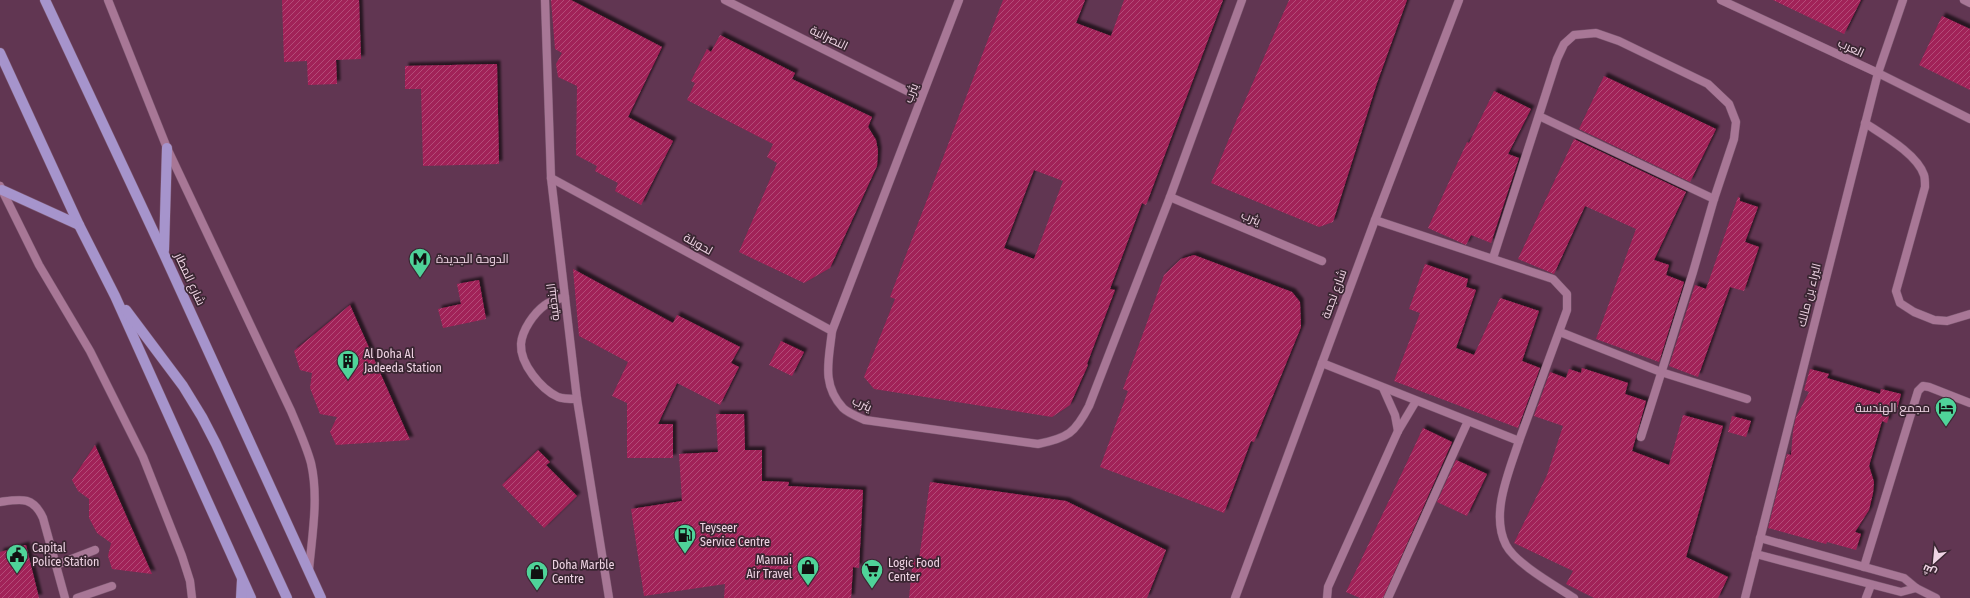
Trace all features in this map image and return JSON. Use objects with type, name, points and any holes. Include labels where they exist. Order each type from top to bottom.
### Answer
[{"type":"main road","name":"شارع المطار","points":[[45,0],[164,252],[321,598]]},
{"type":"main road","points":[[0,53],[79,225],[115,296],[251,598]]},
{"type":"main road","points":[[164,252],[167,148]]},
{"type":"main road","points":[[1,188],[79,225]]},
{"type":"main road","points":[[115,296],[168,364],[202,417],[287,598]]},
{"type":"main road","points":[[241,598],[242,578]]},
{"type":"street","name":"شارع المطار","points":[[108,0],[167,148],[291,411],[307,450],[311,464],[314,501],[309,570]]},
{"type":"street","name":"البندقية","points":[[545,0],[551,178],[577,399],[609,598]]},
{"type":"street","name":"النصرانية","points":[[726,0],[921,98]]},
{"type":"street","name":"يثرب","points":[[959,0],[832,331],[827,372],[830,388],[844,409],[865,420],[1038,444],[1055,441],[1071,433],[1081,421],[1089,406],[1170,197],[1242,0]]},
{"type":"street","name":"شارع نجمة","points":[[1235,598],[1375,220],[1459,0]]},
{"type":"street","name":"العرب","points":[[1721,0],[1878,73],[1970,119]]},
{"type":"street","name":"البراء بن مالك","points":[[1745,598],[1878,73],[1903,0]]},
{"type":"street","points":[[1964,0],[1970,3]]},
{"type":"street","points":[[1493,258],[1557,59],[1564,44],[1574,35],[1596,33],[1619,41],[1708,84],[1729,104],[1736,122],[1734,139],[1641,436]]},
{"type":"street","points":[[1539,116],[1714,199]]},
{"type":"street","points":[[1865,123],[1902,149],[1919,166],[1924,176],[1925,187],[1896,291],[1900,303],[1914,312],[1934,320],[1947,321],[1970,314]]},
{"type":"street","name":"لحويلة","points":[[551,178],[832,331]]},
{"type":"street","points":[[1,188],[39,265],[90,351],[143,457],[182,556],[190,581],[192,598]]},
{"type":"street","name":"يثرب","points":[[1170,197],[1322,261]]},
{"type":"street","points":[[1375,220],[1493,258],[1552,280],[1567,294],[1567,310],[1560,332],[1519,441],[1502,494],[1500,521],[1507,546],[1525,565],[1574,598]]},
{"type":"street","points":[[565,297],[545,304],[535,314],[525,330],[521,343],[523,356],[529,369],[546,389],[559,398],[577,399]]},
{"type":"street","points":[[1560,332],[1661,372],[1747,399]]},
{"type":"street","points":[[1322,363],[1519,441]]},
{"type":"street","points":[[1864,567],[1918,391],[1923,386],[1929,387],[1970,404]]},
{"type":"street","points":[[1383,388],[1394,410],[1398,431]]},
{"type":"street","points":[[1327,598],[1328,587],[1398,431],[1416,401]]},
{"type":"street","points":[[1388,598],[1468,421]]},
{"type":"street","points":[[0,502],[25,500],[33,503],[38,508],[43,518],[65,598]]},
{"type":"street","points":[[1760,538],[1904,578],[1916,588],[1936,598]]},
{"type":"street","points":[[56,565],[95,550]]},
{"type":"street","points":[[1756,554],[1901,592],[1916,588]]},
{"type":"street","points":[[1866,598],[1871,585]]},
{"type":"street","points":[[77,598],[112,586]]},
{"type":"building","points":[[282,0],[359,0],[361,59],[336,60],[337,84],[308,85],[307,61],[284,62]]},
{"type":"building","points":[[551,0],[571,0],[662,47],[628,117],[673,141],[641,205],[615,191],[618,183],[595,171],[597,166],[576,155],[577,86],[558,77],[556,64],[562,53],[555,49]]},
{"type":"building","points":[[1003,0],[1085,0],[1076,23],[1111,36],[1124,0],[1223,0],[1146,205],[1142,203],[1110,289],[1115,290],[1087,364],[1088,365],[1070,405],[1052,417],[874,389],[864,377],[895,299],[890,297]],"holes":[[[1034,170],[1063,181],[1034,259],[1004,248]]]},
{"type":"building","points":[[1289,0],[1407,0],[1377,83],[1333,222],[1319,227],[1211,183]]},
{"type":"building","points":[[1773,0],[1861,0],[1844,34]]},
{"type":"building","points":[[1942,16],[1970,29],[1970,90],[1919,65]]},
{"type":"building","points":[[720,35],[795,73],[792,79],[872,117],[868,127],[876,140],[878,151],[877,166],[830,268],[804,283],[739,252],[777,163],[767,157],[773,144],[687,100],[695,83],[691,81],[707,49],[711,52]]},
{"type":"building","points":[[497,64],[499,164],[423,166],[421,89],[405,89],[405,66]]},
{"type":"building","points":[[1604,76],[1716,129],[1690,182],[1579,129]]},
{"type":"building","points":[[1494,91],[1531,109],[1508,154],[1519,158],[1491,243],[1471,235],[1466,245],[1428,228],[1467,142],[1469,143]]},
{"type":"building","points":[[1574,139],[1686,192],[1654,260],[1669,265],[1666,275],[1684,282],[1659,362],[1596,339],[1636,229],[1585,206],[1554,274],[1518,259]]},
{"type":"building","points":[[1738,197],[1740,198],[1740,201],[1758,207],[1745,242],[1759,247],[1744,291],[1730,287],[1698,377],[1669,366],[1695,285],[1706,289]]},
{"type":"building","points":[[1194,255],[1292,292],[1300,302],[1301,327],[1254,442],[1251,441],[1224,513],[1100,467],[1128,391],[1123,389],[1164,275],[1181,259]]},
{"type":"building","points":[[1425,264],[1468,279],[1466,287],[1476,290],[1456,348],[1474,355],[1500,298],[1539,311],[1522,361],[1540,368],[1518,428],[1394,381],[1420,313],[1409,309]]},
{"type":"building","points":[[573,269],[673,323],[677,315],[740,347],[731,363],[739,367],[720,405],[677,383],[658,424],[673,424],[673,458],[627,458],[627,403],[612,396],[628,362],[579,336]]},
{"type":"building","points":[[479,280],[486,319],[443,328],[438,309],[461,304],[457,284]]},
{"type":"building","name":"Al Doha Al Jadeeda Station","points":[[350,305],[410,440],[336,445],[330,432],[337,417],[320,414],[310,388],[312,373],[300,370],[294,351]]},
{"type":"building","points":[[781,341],[804,352],[792,376],[769,365]]},
{"type":"building","points":[[1582,368],[1628,383],[1625,394],[1646,401],[1632,451],[1669,465],[1683,415],[1723,426],[1686,557],[1728,577],[1718,598],[1594,598],[1566,584],[1573,571],[1514,543],[1547,475],[1563,426],[1534,416],[1550,372],[1566,378],[1569,369],[1581,373]]},
{"type":"building","points":[[1810,369],[1829,374],[1827,378],[1880,394],[1881,389],[1901,394],[1896,413],[1890,412],[1887,423],[1882,421],[1869,466],[1874,482],[1873,493],[1869,510],[1855,532],[1861,534],[1856,550],[1827,542],[1826,544],[1768,528],[1787,454],[1791,455],[1796,417],[1809,392],[1804,390]]},
{"type":"building","points":[[716,414],[744,414],[745,450],[762,450],[762,481],[789,482],[788,486],[863,490],[859,568],[853,567],[851,598],[724,598],[725,584],[644,596],[631,509],[682,501],[679,454],[718,452]]},
{"type":"building","points":[[1732,416],[1751,421],[1746,437],[1728,432]]},
{"type":"building","points":[[1423,428],[1452,442],[1383,598],[1360,598],[1346,592]]},
{"type":"building","points":[[95,445],[152,574],[112,569],[108,556],[111,543],[97,533],[89,518],[89,499],[78,491],[72,480]]},
{"type":"building","points":[[538,450],[550,462],[546,465],[577,496],[544,528],[502,485]]},
{"type":"building","points":[[1456,460],[1487,474],[1467,516],[1437,502]]},
{"type":"building","points":[[930,482],[1066,501],[1166,550],[1147,598],[909,598],[913,559],[919,559]]},
{"type":"building","name":"Capital Police Station","points":[[26,545],[39,598],[0,598],[0,552]]},
{"type":"place","name":"الدوحة الجديدة","points":[[420,278]]},
{"type":"place","name":"Al Doha Al Jadeeda Station","points":[[348,380]]},
{"type":"place","name":"مجمع الهندسة","points":[[1946,428]]},
{"type":"place","name":"Teyseer Service Centre","points":[[685,554]]},
{"type":"place","name":"Capital Police Station","points":[[17,574]]},
{"type":"place","name":"Mannai Air Travel","points":[[808,586]]},
{"type":"place","name":"Logic Food Center","points":[[872,590]]},
{"type":"place","name":"Doha Marble Centre","points":[[537,592]]}]
